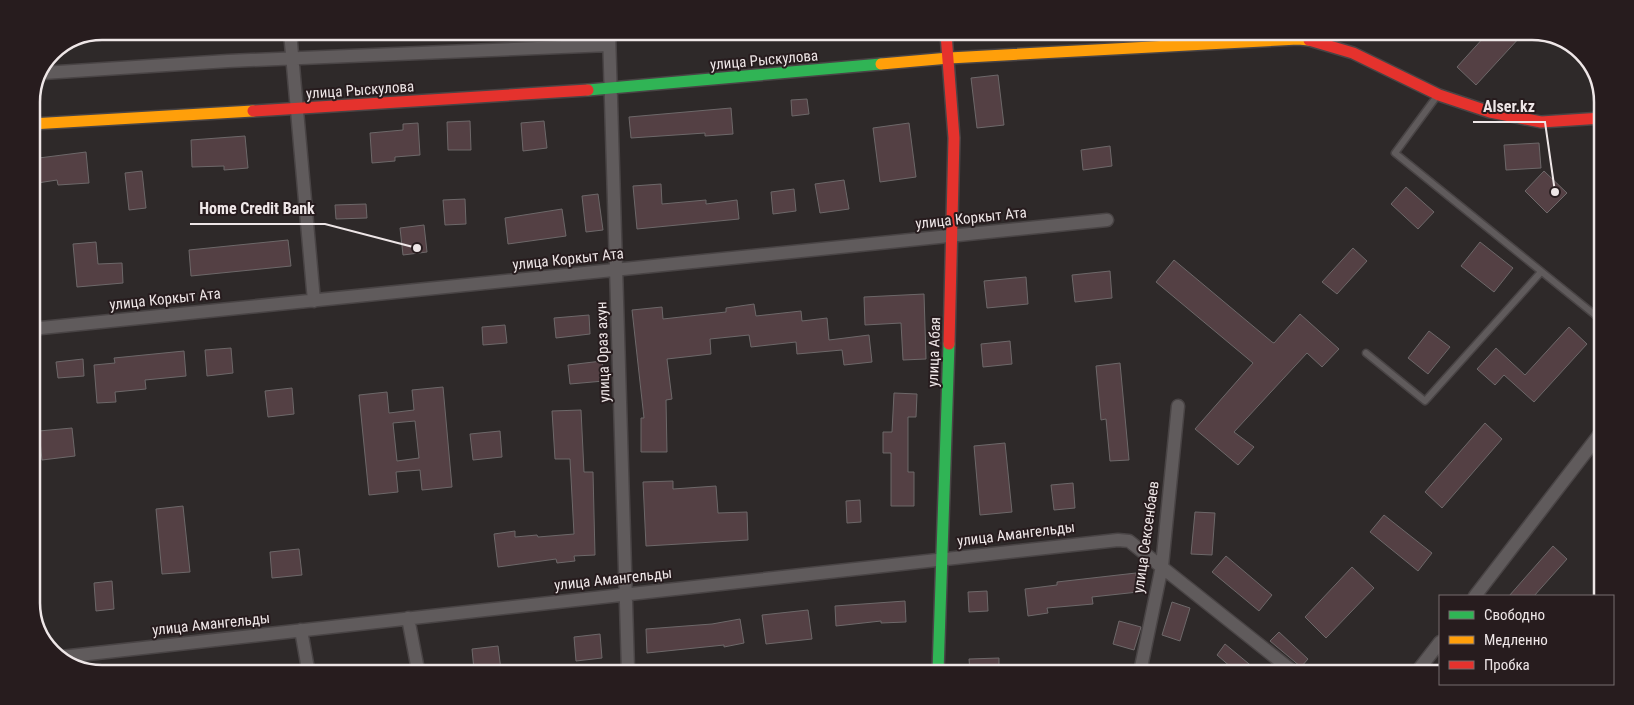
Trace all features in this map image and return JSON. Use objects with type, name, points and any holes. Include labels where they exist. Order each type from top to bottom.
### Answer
[{"type":"street","points":[[291,40],[314,301]]},
{"type":"street","points":[[47,73],[592,40]]},
{"type":"street","name":"улица Ораз ахун","points":[[609,40],[628,665]]},
{"type":"street","name":"улица Абая","points":[[938,665],[953,236],[954,138],[947,40]]},
{"type":"street","name":"улица Рыскулова","points":[[40,123],[611,89],[949,58],[1249,40]]},
{"type":"street","name":"улица Рыскулова","points":[[1318,40],[1360,55],[1438,95],[1478,110],[1541,122],[1594,119]]},
{"type":"street","name":"улица Коркыт Ата","points":[[40,328],[1107,220]]},
{"type":"street","name":"улица Сексенбаев","points":[[1141,665],[1162,566],[1178,406]]},
{"type":"street","points":[[1476,595],[1594,441]]},
{"type":"street","name":"улица Амангельды","points":[[70,656],[1118,540],[1129,541],[1285,665]]},
{"type":"street","points":[[408,618],[417,665]]},
{"type":"street","points":[[301,630],[307,665]]},
{"type":"street","points":[[1422,665],[1439,643]]},
{"type":"lane","points":[[1438,95],[1395,153],[1594,315]]},
{"type":"lane","points":[[1366,353],[1425,401],[1541,272]]},
{"type":"building","points":[[1481,40],[1517,40],[1476,85],[1457,67]]},
{"type":"building","points":[[998,75],[1004,125],[977,128],[971,78]]},
{"type":"building","points":[[807,99],[809,114],[792,116],[791,100]]},
{"type":"building","points":[[731,108],[733,134],[705,136],[705,133],[631,138],[629,117]]},
{"type":"building","points":[[470,121],[471,150],[448,150],[447,122]]},
{"type":"building","points":[[544,121],[547,148],[523,151],[521,123]]},
{"type":"building","points":[[418,123],[420,155],[395,157],[395,161],[372,163],[370,133],[403,130],[403,124]]},
{"type":"building","points":[[909,123],[916,177],[880,182],[873,128]]},
{"type":"building","points":[[245,136],[248,168],[224,170],[224,166],[192,167],[191,140]]},
{"type":"building","points":[[1539,143],[1541,168],[1506,170],[1504,145]]},
{"type":"building","points":[[1110,146],[1112,166],[1083,170],[1081,150]]},
{"type":"building","points":[[86,152],[89,183],[58,185],[57,180],[40,183],[40,158]]},
{"type":"building","points":[[142,171],[146,208],[129,210],[125,173]]},
{"type":"building","points":[[1544,171],[1567,193],[1547,213],[1525,191]]},
{"type":"building","points":[[844,180],[849,209],[820,213],[815,184]]},
{"type":"building","points":[[661,184],[662,204],[706,200],[706,204],[737,200],[739,219],[637,229],[633,186]]},
{"type":"building","points":[[1406,187],[1434,212],[1418,229],[1391,204]]},
{"type":"building","points":[[794,189],[796,211],[773,214],[771,192]]},
{"type":"building","points":[[598,194],[603,230],[586,232],[582,196]]},
{"type":"building","points":[[465,199],[466,224],[445,225],[443,200]]},
{"type":"building","points":[[366,204],[367,218],[336,219],[335,205]]},
{"type":"building","points":[[562,209],[566,236],[508,244],[505,218]]},
{"type":"building","points":[[424,225],[427,252],[403,255],[400,228]]},
{"type":"building","points":[[288,240],[291,266],[191,276],[189,250]]},
{"type":"building","points":[[96,242],[98,264],[122,263],[123,283],[77,287],[73,244]]},
{"type":"building","points":[[1480,242],[1513,268],[1494,292],[1461,266]]},
{"type":"building","points":[[1353,248],[1367,261],[1337,294],[1322,282]]},
{"type":"building","points":[[1174,260],[1272,342],[1274,343],[1300,314],[1339,349],[1322,367],[1307,353],[1234,432],[1254,447],[1238,465],[1195,429],[1253,363],[1156,282]]},
{"type":"building","points":[[1110,271],[1112,298],[1075,302],[1072,275]]},
{"type":"building","points":[[1026,277],[1028,304],[987,308],[984,281]]},
{"type":"building","points":[[924,294],[926,359],[903,360],[901,323],[865,325],[864,297]]},
{"type":"building","points":[[754,304],[756,316],[801,311],[802,321],[827,318],[829,340],[869,335],[872,362],[844,365],[842,350],[797,354],[796,342],[751,347],[749,335],[710,339],[711,354],[667,359],[672,399],[666,400],[667,452],[641,452],[641,418],[644,418],[632,310],[662,307],[663,319],[726,312],[726,308]]},
{"type":"building","points":[[589,315],[590,334],[556,338],[554,318]]},
{"type":"building","points":[[505,325],[507,343],[483,345],[482,327]]},
{"type":"building","points":[[1569,327],[1587,344],[1534,402],[1504,375],[1495,385],[1477,369],[1496,348],[1525,375]]},
{"type":"building","points":[[1429,331],[1450,347],[1428,374],[1408,358]]},
{"type":"building","points":[[1010,341],[1012,364],[983,367],[981,344]]},
{"type":"building","points":[[231,348],[233,373],[207,376],[205,350]]},
{"type":"building","points":[[184,351],[186,376],[145,380],[146,389],[115,392],[116,402],[97,403],[94,365],[115,363],[114,358]]},
{"type":"building","points":[[83,359],[84,376],[58,378],[56,362]]},
{"type":"building","points":[[602,361],[604,381],[570,384],[568,365]]},
{"type":"building","points":[[1120,363],[1129,460],[1110,461],[1106,419],[1101,420],[1096,366]]},
{"type":"building","points":[[443,387],[452,487],[422,490],[420,470],[396,472],[398,492],[369,495],[359,395],[387,392],[389,413],[414,410],[412,390]],"holes":[[[415,421],[419,458],[397,461],[393,423]]]},
{"type":"building","points":[[292,388],[294,414],[268,417],[265,391]]},
{"type":"building","points":[[894,393],[917,394],[916,417],[908,417],[908,472],[914,472],[914,506],[891,506],[891,453],[883,453],[883,432],[892,432]]},
{"type":"building","points":[[581,410],[584,472],[593,472],[595,555],[574,556],[575,561],[557,563],[556,559],[498,567],[494,534],[515,531],[515,537],[537,535],[538,537],[574,534],[570,459],[555,459],[552,411]]},
{"type":"building","points":[[1485,423],[1502,439],[1442,508],[1425,492]]},
{"type":"building","points":[[72,428],[75,456],[42,460],[40,431]]},
{"type":"building","points":[[500,431],[502,457],[473,460],[470,434]]},
{"type":"building","points":[[1005,443],[1012,512],[980,515],[974,446]]},
{"type":"building","points":[[673,481],[673,489],[716,486],[718,513],[747,512],[748,540],[646,546],[643,482]]},
{"type":"building","points":[[1073,483],[1075,508],[1054,510],[1051,485]]},
{"type":"building","points":[[860,500],[861,522],[847,523],[846,501]]},
{"type":"building","points":[[183,506],[190,572],[162,574],[156,509]]},
{"type":"building","points":[[1195,512],[1215,513],[1212,555],[1191,554]]},
{"type":"building","points":[[1384,515],[1432,553],[1418,571],[1370,532]]},
{"type":"building","points":[[1553,546],[1567,559],[1535,595],[1510,595]]},
{"type":"building","points":[[299,549],[302,575],[272,578],[270,552]]},
{"type":"building","points":[[1226,556],[1272,595],[1259,611],[1212,572]]},
{"type":"building","points":[[1352,567],[1374,588],[1326,638],[1305,617]]},
{"type":"building","points":[[1136,573],[1138,592],[1092,597],[1093,604],[1047,608],[1048,613],[1028,616],[1025,589],[1057,585],[1057,582]]},
{"type":"building","points":[[112,581],[114,609],[96,611],[94,583]]},
{"type":"building","points":[[987,591],[988,611],[969,612],[968,592]]},
{"type":"building","points":[[905,601],[906,622],[881,623],[881,621],[836,626],[835,606]]},
{"type":"building","points":[[1172,602],[1190,608],[1180,641],[1162,635]]},
{"type":"building","points":[[808,610],[812,639],[766,644],[762,615]]},
{"type":"building","points":[[740,619],[744,643],[724,647],[724,645],[647,653],[646,629],[712,624]]},
{"type":"building","points":[[1119,621],[1141,627],[1134,650],[1113,644]]},
{"type":"building","points":[[1279,632],[1308,659],[1303,665],[1299,665],[1270,641]]},
{"type":"building","points":[[600,634],[602,658],[576,661],[574,637]]},
{"type":"building","points":[[1225,644],[1250,665],[1229,665],[1217,655]]},
{"type":"building","points":[[498,646],[500,665],[474,665],[472,649]]},
{"type":"building","points":[[999,658],[999,665],[969,665],[969,659]]},
{"type":"traffic: fast","points":[[588,90],[881,64]]},
{"type":"traffic: fast","points":[[938,665],[949,344]]},
{"type":"traffic: slow","points":[[881,64],[949,58],[1280,40]]},
{"type":"traffic: slow","points":[[40,123],[253,111]]},
{"type":"traffic: jam","points":[[946,40],[954,138],[949,344]]},
{"type":"traffic: jam","points":[[1309,40],[1353,53],[1439,95],[1490,112],[1541,122],[1594,119]]},
{"type":"traffic: jam","points":[[253,111],[588,90]]},
{"type":"place","name":"Alser.kz","points":[[1555,192]]},
{"type":"place","name":"Home Credit Bank","points":[[417,248]]}]
